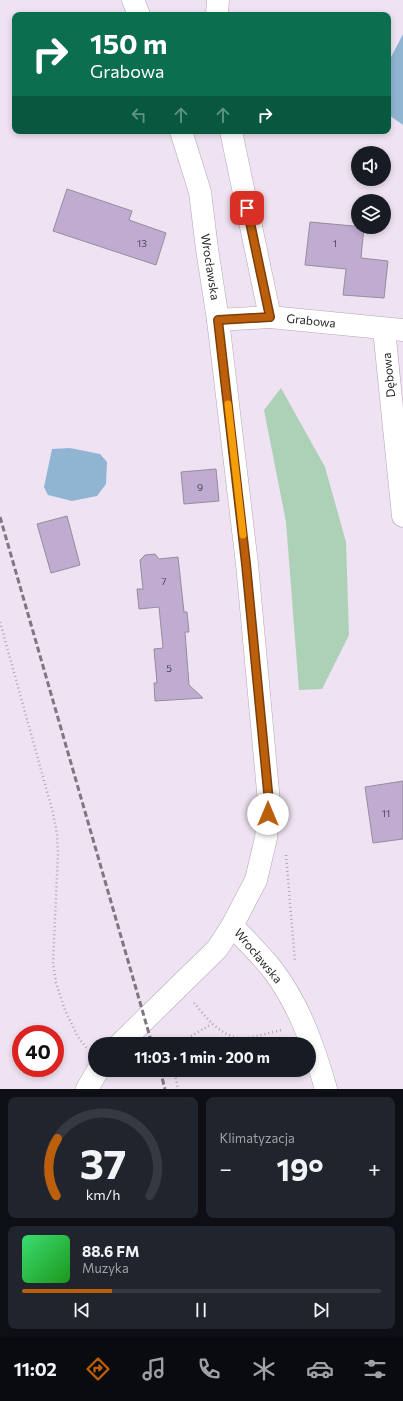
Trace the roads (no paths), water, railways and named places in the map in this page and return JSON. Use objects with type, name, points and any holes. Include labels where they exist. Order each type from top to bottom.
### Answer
[{"type":"street","points":[[133,0],[138,12]]},
{"type":"street","points":[[218,0],[218,12]]},
{"type":"street","name":"Wrocławska","points":[[181,134],[200,192],[206,249],[218,320],[246,564],[269,802],[266,838],[256,880],[232,926],[260,955],[288,994],[301,1018],[326,1089]]},
{"type":"street","points":[[232,134],[270,317]]},
{"type":"street","name":"Grabowa","points":[[218,320],[270,317],[394,329]]},
{"type":"street","name":"Dębowa","points":[[394,329],[403,516]]},
{"type":"street","points":[[127,1037],[217,948],[232,926]]},
{"type":"street","points":[[87,1089],[90,1077]]},
{"type":"water","points":[[403,34],[403,125],[391,116],[391,57]]},
{"type":"water","points":[[70,448],[100,454],[107,462],[106,484],[97,496],[72,501],[48,495],[44,487],[52,449]]},
{"type":"railway","points":[[0,517],[150,1037]]},
{"type":"railway","points":[[162,1077],[165,1089]]}]
